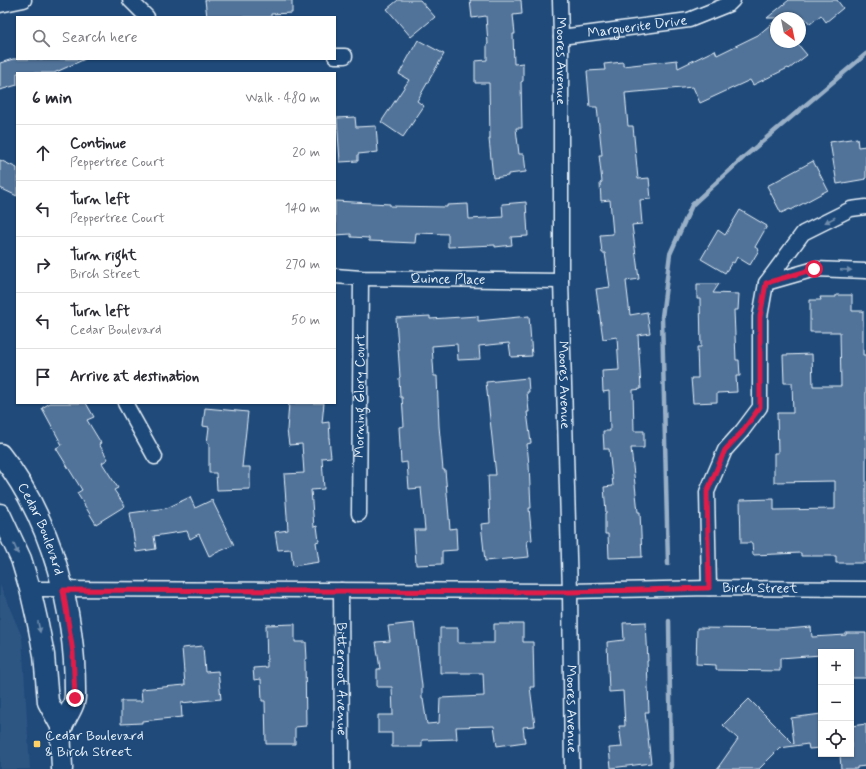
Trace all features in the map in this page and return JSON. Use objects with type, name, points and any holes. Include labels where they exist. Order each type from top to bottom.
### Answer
[{"type":"main road","name":"Cedar Boulevard","points":[[0,454],[23,488],[38,518],[52,551],[63,590],[73,652],[75,698],[62,728],[62,769]]},
{"type":"main road","name":"Cedar Boulevard","points":[[0,514],[21,559],[30,589],[44,655],[48,702],[62,728]]},
{"type":"street","points":[[0,5],[24,0]]},
{"type":"street","points":[[130,0],[145,16]]},
{"type":"street","name":"Moores Avenue","points":[[560,0],[561,281],[570,592],[572,769]]},
{"type":"street","name":"Marguerite Drive","points":[[561,37],[689,20],[729,4],[733,0]]},
{"type":"street","points":[[709,588],[707,492],[725,450],[742,432],[760,407],[760,317],[766,283],[803,234],[851,209],[866,207]]},
{"type":"street","points":[[766,283],[814,269],[866,271]]},
{"type":"street","name":"Quince Place","points":[[336,276],[361,278],[561,281]]},
{"type":"street","name":"Morning Glory Court","points":[[359,514],[361,278]]},
{"type":"street","points":[[126,404],[155,457]]},
{"type":"street","name":"Birch Street","points":[[30,589],[570,592],[709,588],[866,589]]},
{"type":"street","name":"Bitterroot Avenue","points":[[341,590],[342,769]]},
{"type":"shaded area","points":[[0,585],[22,637],[30,769],[0,769]]},
{"type":"building","points":[[205,0],[292,0],[292,13],[271,14],[271,16],[207,16]]},
{"type":"building","points":[[398,0],[420,0],[435,17],[411,37],[387,9]]},
{"type":"building","points":[[470,0],[521,0],[522,14],[513,15],[515,34],[513,34],[514,64],[523,63],[523,81],[521,82],[522,128],[516,128],[519,154],[524,154],[526,172],[508,174],[508,176],[493,178],[489,139],[489,83],[475,83],[475,61],[487,60],[488,44],[486,16],[472,18]]},
{"type":"building","points":[[789,0],[837,0],[843,8],[826,22],[821,15],[810,24],[806,19],[806,12],[774,12]]},
{"type":"building","points":[[770,25],[770,48],[801,48],[807,55],[789,69],[788,68],[753,85],[750,80],[700,103],[693,87],[625,93],[628,126],[633,126],[638,179],[649,178],[651,199],[640,200],[642,224],[632,225],[639,279],[626,281],[630,315],[647,312],[650,333],[638,335],[641,389],[633,390],[634,431],[644,431],[644,448],[631,448],[638,512],[640,512],[642,557],[609,558],[608,534],[605,534],[606,513],[604,487],[613,486],[609,449],[604,449],[603,431],[610,431],[609,391],[603,392],[602,371],[619,370],[617,337],[603,339],[596,289],[610,287],[605,253],[602,253],[600,235],[613,234],[610,200],[601,201],[600,183],[602,182],[599,155],[602,155],[597,107],[590,107],[587,71],[605,70],[604,64],[623,62],[623,66],[677,60],[678,68],[715,50],[717,55],[758,35]]},
{"type":"building","points":[[418,40],[444,54],[417,101],[424,106],[403,137],[381,122],[409,80],[399,74]]},
{"type":"building","points":[[13,59],[83,60],[56,72],[16,72],[16,85],[0,90],[0,63]]},
{"type":"building","points":[[355,117],[356,127],[376,126],[378,152],[358,154],[358,161],[340,162],[337,118]]},
{"type":"building","points":[[857,138],[858,147],[866,146],[866,179],[837,184],[830,142]]},
{"type":"building","points":[[0,160],[16,168],[16,196],[0,188]]},
{"type":"building","points":[[813,161],[828,190],[791,210],[790,209],[781,213],[767,186]]},
{"type":"building","points":[[336,201],[390,204],[390,206],[447,207],[447,205],[468,204],[469,219],[503,217],[502,204],[526,202],[528,236],[511,237],[512,245],[495,247],[495,245],[448,247],[448,234],[416,233],[415,243],[369,241],[369,238],[351,237],[351,234],[336,235]]},
{"type":"building","points":[[740,210],[767,226],[755,247],[759,250],[750,265],[737,257],[725,273],[701,259],[718,230],[725,235]]},
{"type":"building","points":[[697,284],[719,284],[713,293],[739,294],[738,310],[734,310],[736,360],[739,360],[740,376],[736,376],[737,392],[717,393],[717,402],[693,403],[691,378],[698,378],[697,347],[701,347],[700,299],[697,299]]},
{"type":"building","points":[[836,295],[852,295],[852,311],[863,311],[863,355],[866,355],[866,563],[836,563],[836,556],[801,556],[801,553],[753,555],[752,543],[741,543],[740,500],[774,499],[774,510],[835,509],[835,481],[774,482],[774,453],[778,453],[777,413],[793,413],[792,383],[784,383],[783,355],[812,354],[813,386],[841,386],[840,332],[810,332],[810,300],[821,300],[820,297],[836,297]]},
{"type":"building","points":[[430,316],[430,319],[478,316],[478,321],[529,316],[532,356],[511,357],[509,343],[479,346],[480,359],[458,360],[457,344],[432,346],[434,376],[437,376],[439,426],[443,470],[445,470],[450,529],[456,528],[457,550],[442,551],[442,564],[416,565],[414,530],[425,530],[421,488],[409,489],[407,462],[401,463],[399,427],[404,426],[402,397],[400,397],[396,318]]},
{"type":"building","points":[[528,378],[529,392],[527,392],[529,412],[527,412],[531,443],[527,444],[531,508],[529,508],[532,540],[527,541],[529,557],[485,561],[481,524],[490,523],[488,475],[496,475],[486,382]]},
{"type":"building","points":[[48,404],[87,404],[94,417],[87,420],[101,443],[99,444],[108,459],[102,463],[118,488],[114,490],[125,506],[96,524],[77,493],[82,490],[56,448],[62,445],[42,408]]},
{"type":"building","points":[[289,404],[324,404],[322,423],[329,422],[331,457],[322,458],[324,489],[311,490],[314,527],[317,526],[319,541],[316,542],[319,562],[293,566],[291,549],[278,550],[275,532],[288,530],[284,474],[304,473],[302,444],[289,445],[287,430]]},
{"type":"building","points":[[205,408],[248,412],[242,467],[250,467],[250,489],[217,490],[216,473],[209,473],[209,443],[207,443],[209,427],[203,426]]},
{"type":"building","points":[[190,497],[195,508],[212,500],[234,545],[209,556],[199,534],[190,539],[187,531],[154,536],[156,549],[136,552],[130,513],[167,508]]},
{"type":"building","points":[[646,622],[649,712],[645,712],[651,763],[611,768],[609,748],[622,747],[619,726],[625,726],[623,691],[609,692],[607,642],[624,640],[623,623]]},
{"type":"building","points":[[414,623],[422,686],[422,699],[427,724],[439,723],[440,698],[484,696],[483,673],[440,673],[440,628],[458,628],[458,643],[494,643],[494,624],[523,624],[523,642],[533,642],[534,687],[530,687],[535,726],[523,727],[525,742],[497,746],[494,726],[456,727],[457,739],[422,740],[422,747],[392,747],[392,733],[378,733],[378,715],[393,715],[392,687],[377,687],[377,669],[380,669],[376,642],[390,641],[388,626]]},
{"type":"building","points":[[295,624],[295,642],[306,642],[306,726],[295,727],[295,744],[266,744],[265,701],[262,701],[261,679],[254,680],[253,668],[267,667],[266,625]]},
{"type":"building","points":[[811,627],[812,637],[846,635],[846,633],[866,633],[866,678],[854,678],[854,649],[818,649],[818,655],[780,658],[780,671],[716,670],[716,665],[696,664],[697,628],[787,629]]},
{"type":"building","points":[[203,646],[205,672],[218,671],[221,699],[181,703],[182,717],[142,721],[142,723],[121,724],[121,701],[142,701],[141,689],[185,685],[182,648]]},
{"type":"building","points":[[749,699],[794,744],[791,718],[818,714],[818,748],[809,749],[808,744],[780,748],[759,769],[717,769],[738,739],[723,725]]},
{"type":"building","points":[[866,724],[866,766],[857,767],[857,769],[841,769],[840,757],[854,757],[854,726]]},
{"type":"waterway","points":[[668,564],[662,317],[670,254],[692,205],[744,157],[866,54]]},
{"type":"waterway","points":[[669,621],[671,769]]},
{"type":"place","name":"Cedar Boulevard & Birch Street","points":[[37,744]]},
{"type":"route","points":[[75,698],[73,652],[63,590],[570,592],[709,588],[707,492],[725,450],[742,432],[760,407],[760,317],[766,283],[814,269]]}]
